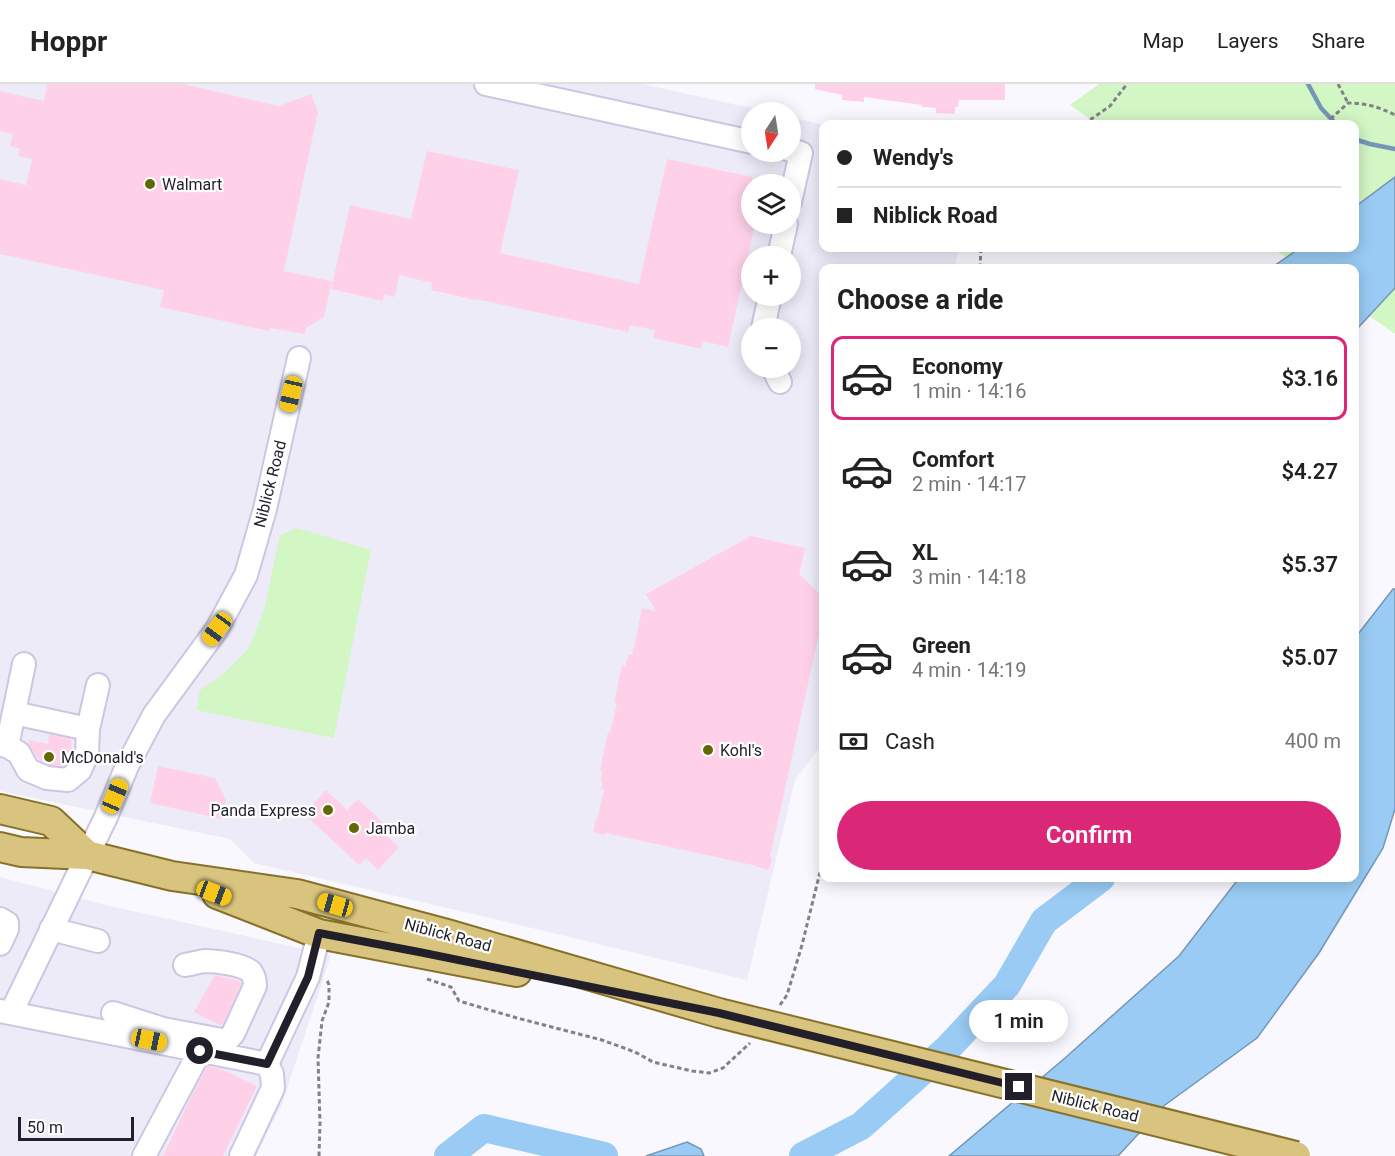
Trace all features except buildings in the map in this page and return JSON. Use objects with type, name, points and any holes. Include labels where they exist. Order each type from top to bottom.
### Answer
[{"type":"main road","name":"Niblick Road","points":[[0,809],[51,822],[87,855]]},
{"type":"main road","name":"Niblick Road","points":[[0,847],[21,852],[87,855],[172,876],[297,894],[447,934],[719,1013],[1296,1156]]},
{"type":"main road","name":"Niblick Road","points":[[172,876],[319,933],[719,1013]]},
{"type":"street","points":[[486,84],[741,140]]},
{"type":"street","name":"Niblick Road","points":[[87,855],[109,811],[127,766],[154,716],[217,629],[246,575],[265,509],[299,358]]},
{"type":"street","points":[[24,664],[10,704],[4,745],[19,753],[28,770],[47,778],[68,780],[80,770],[87,754],[88,729],[98,685]]},
{"type":"street","points":[[10,704],[88,729]]},
{"type":"street","points":[[87,855],[51,929],[5,1012],[267,1064]]},
{"type":"street","points":[[0,919],[7,924],[7,928],[0,944]]},
{"type":"street","points":[[51,929],[98,941]]},
{"type":"street","points":[[267,1064],[308,977],[319,933]]},
{"type":"street","points":[[113,1013],[163,1029],[222,1040],[228,1039],[233,1034],[255,986],[251,972],[239,966],[219,962],[204,961],[185,965]]},
{"type":"street","points":[[144,1156],[200,1051]]},
{"type":"street","points":[[241,1156],[273,1088],[272,1074],[267,1064]]},
{"type":"path","points":[[1090,120],[1110,106],[1127,84]]},
{"type":"path","points":[[1338,84],[1348,103]]},
{"type":"path","points":[[1331,120],[1348,103],[1379,107],[1395,115]]},
{"type":"path","points":[[776,1013],[787,995],[819,876]]},
{"type":"path","points":[[420,976],[451,987],[459,1001],[602,1040],[635,1052],[653,1062],[692,1071],[709,1072],[723,1068],[756,1036]]},
{"type":"path","points":[[319,1156],[318,1058],[322,1021],[329,1002],[329,985],[326,978]]},
{"type":"shaded area","points":[[0,84],[643,84],[741,106],[741,162],[801,162],[801,120],[819,124],[819,252],[957,252],[956,264],[819,264],[819,748],[795,780],[747,980],[254,863],[230,839],[0,791]]},
{"type":"shaded area","points":[[0,877],[106,905],[331,955],[282,1104],[256,1156],[0,1156]]},
{"type":"green space","points":[[1099,84],[1395,84],[1395,334],[1359,309],[1359,264],[1296,264],[1278,252],[1359,252],[1359,120],[1091,120],[1070,105]]},
{"type":"green space","points":[[297,528],[371,550],[334,738],[196,710],[200,690],[223,674],[249,648],[265,606],[280,535]]},
{"type":"green space","points":[[264,906],[306,907],[353,920],[352,929]]},
{"type":"water","points":[[1395,177],[1395,288],[1359,327],[1359,264],[1277,264],[1294,252],[1359,252],[1359,204]]},
{"type":"water","points":[[1395,589],[1395,809],[1383,848],[1319,953],[1257,1038],[1165,1105],[1118,1156],[949,1156],[1065,1058],[1179,956],[1236,882],[1359,882],[1359,633]]},
{"type":"water","points":[[484,1128],[470,1156],[448,1156]]},
{"type":"water","points":[[687,1142],[701,1149],[704,1156],[646,1156]]},
{"type":"waterway","points":[[1308,84],[1321,108],[1332,120]]},
{"type":"waterway","points":[[1359,141],[1395,149]]},
{"type":"waterway","points":[[803,1156],[861,1126],[947,1049],[1007,985],[1044,921],[1096,882]]},
{"type":"waterway","points":[[448,1156],[484,1128],[604,1156]]},
{"type":"place","name":"Walmart","points":[[150,184]]},
{"type":"place","name":"Kohl's","points":[[708,750]]},
{"type":"place","name":"McDonald's","points":[[49,757]]},
{"type":"place","name":"Panda Express","points":[[328,810]]},
{"type":"place","name":"Jamba","points":[[354,828]]},
{"type":"route","points":[[200,1051],[267,1064],[308,977],[319,933],[719,1013],[1019,1087]]}]
